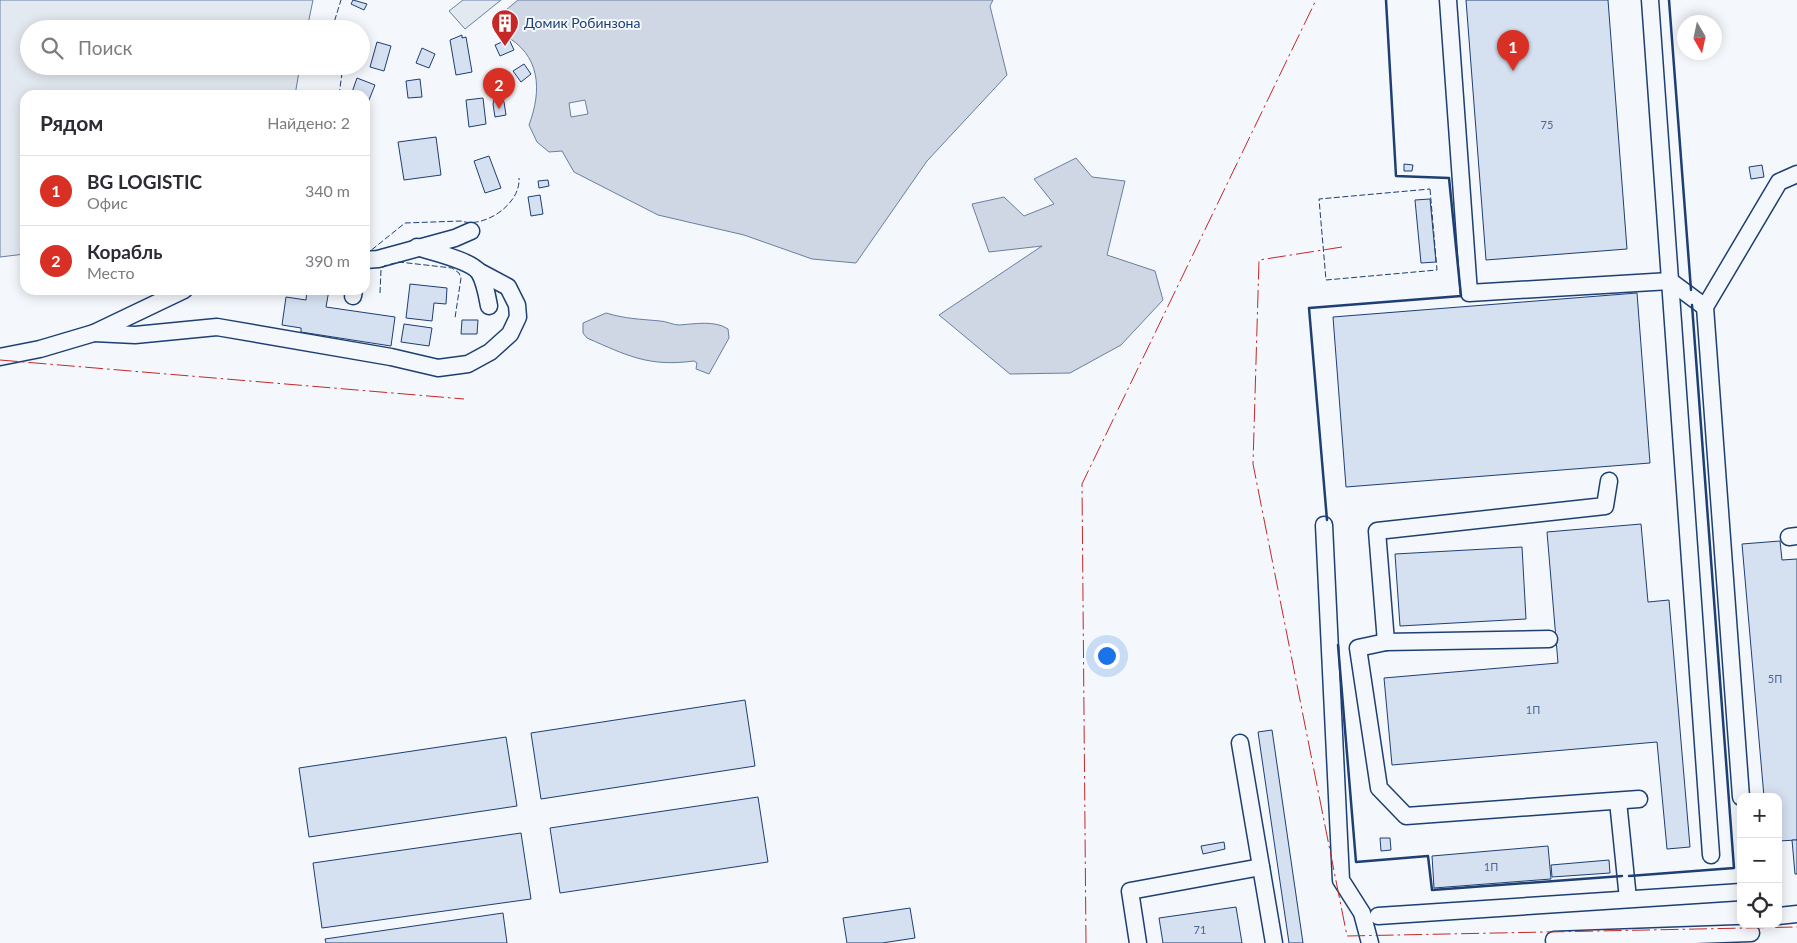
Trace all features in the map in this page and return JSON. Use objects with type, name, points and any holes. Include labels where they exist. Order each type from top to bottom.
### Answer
[{"type":"lane","points":[[1448,0],[1469,294],[1670,281],[1705,307]]},
{"type":"lane","points":[[1650,0],[1712,855]]},
{"type":"lane","points":[[1741,793],[1705,307],[1779,182],[1797,174]]},
{"type":"lane","points":[[370,260],[455,238],[471,231]]},
{"type":"lane","points":[[94,333],[134,335],[217,327],[391,357],[438,368],[468,364],[490,352],[510,334],[518,317],[517,304],[508,287],[467,264],[417,248]]},
{"type":"lane","points":[[478,271],[485,285],[489,306]]},
{"type":"lane","points":[[0,357],[40,349],[94,333],[174,295]]},
{"type":"lane","points":[[1386,642],[1377,531],[1605,506],[1608,481]]},
{"type":"lane","points":[[1324,525],[1341,880],[1362,913],[1370,943]]},
{"type":"lane","points":[[1549,639],[1386,642],[1358,648],[1378,788],[1406,816],[1639,799]]},
{"type":"lane","points":[[1240,743],[1274,943]]},
{"type":"lane","points":[[1618,801],[1628,899]]},
{"type":"lane","points":[[1138,943],[1130,891],[1261,867]]},
{"type":"lane","points":[[1378,916],[1737,892]]},
{"type":"lane","points":[[1782,916],[1797,914]]},
{"type":"lane","points":[[1554,940],[1751,933]]},
{"type":"shaded area","points":[[0,0],[313,0],[309,20],[20,20],[20,75],[298,75],[296,90],[20,90],[20,255],[0,257]]},
{"type":"shaded area","points":[[463,0],[501,0],[465,29],[449,11]]},
{"type":"shaded area","points":[[518,0],[993,0],[990,6],[1007,75],[927,161],[856,263],[812,259],[744,235],[658,215],[574,172],[562,151],[549,152],[537,142],[529,125],[536,99],[537,86],[532,63],[516,43],[504,35],[506,10]]},
{"type":"shaded area","points":[[1076,158],[1092,177],[1125,181],[1107,255],[1155,271],[1163,300],[1121,345],[1070,373],[1010,374],[939,315],[1042,246],[989,252],[972,204],[1004,197],[1024,216],[1054,204],[1034,179]]},
{"type":"shaded area","points":[[606,313],[677,325],[717,324],[728,329],[729,338],[709,374],[696,369],[697,363],[694,361],[651,361],[627,355],[587,338],[583,333],[583,323]]},
{"type":"pier","points":[[585,100],[588,114],[571,117],[569,103]]},
{"type":"building","points":[[353,0],[367,4],[364,10],[351,4]]},
{"type":"building","points":[[1466,0],[1608,0],[1627,249],[1486,260]]},
{"type":"building","points":[[462,35],[462,38],[466,37],[472,72],[456,75],[450,40]]},
{"type":"building","name":"Домик Робинзона","points":[[509,39],[514,50],[500,56],[495,45]]},
{"type":"building","points":[[377,42],[391,46],[384,71],[370,67]]},
{"type":"building","points":[[422,48],[435,54],[429,68],[416,63]]},
{"type":"building","points":[[524,64],[531,74],[521,82],[513,71]]},
{"type":"building","points":[[357,78],[375,85],[370,98],[370,90],[353,90]]},
{"type":"building","points":[[420,79],[422,97],[408,98],[406,81]]},
{"type":"building","points":[[499,95],[504,102],[506,115],[495,117],[493,104],[495,96]]},
{"type":"building","points":[[483,98],[486,124],[469,127],[466,100]]},
{"type":"building","points":[[436,137],[441,175],[404,180],[398,142]]},
{"type":"building","points":[[489,156],[501,188],[485,193],[474,161]]},
{"type":"building","points":[[1404,164],[1413,165],[1412,171],[1404,171]]},
{"type":"building","points":[[1762,165],[1764,177],[1751,179],[1749,167]]},
{"type":"building","points":[[548,180],[549,186],[539,188],[538,181]]},
{"type":"building","points":[[540,195],[543,214],[531,216],[528,197]]},
{"type":"building","points":[[1430,199],[1436,262],[1421,263],[1415,200]]},
{"type":"building","points":[[410,284],[447,288],[446,304],[434,303],[432,321],[406,318]]},
{"type":"building","points":[[1637,293],[1650,463],[1346,487],[1333,317]]},
{"type":"building","points":[[306,295],[328,295],[326,307],[395,317],[391,346],[301,332],[301,328],[282,325],[286,297],[306,300]]},
{"type":"building","points":[[462,320],[478,320],[477,334],[461,334]]},
{"type":"building","points":[[404,324],[432,328],[429,346],[401,342]]},
{"type":"building","points":[[1641,524],[1648,602],[1669,600],[1690,847],[1667,849],[1657,742],[1392,765],[1384,678],[1558,663],[1547,532]]},
{"type":"building","points":[[1780,541],[1782,560],[1797,559],[1797,840],[1782,841],[1782,793],[1764,793],[1742,544]]},
{"type":"building","points":[[1522,547],[1526,619],[1400,626],[1395,554]]},
{"type":"building","points":[[745,700],[755,766],[541,799],[531,733]]},
{"type":"building","points":[[1272,730],[1303,943],[1289,943],[1258,732]]},
{"type":"building","points":[[506,737],[517,806],[309,837],[299,768]]},
{"type":"building","points":[[758,797],[768,862],[560,893],[550,828]]},
{"type":"building","points":[[521,833],[531,899],[322,928],[313,863]]},
{"type":"building","points":[[1380,838],[1390,838],[1391,850],[1381,851]]},
{"type":"building","points":[[1792,840],[1797,840],[1797,874],[1795,874]]},
{"type":"building","points":[[1224,842],[1225,849],[1203,854],[1201,846]]},
{"type":"building","points":[[1548,846],[1551,879],[1434,888],[1432,856]]},
{"type":"building","points":[[1609,860],[1610,873],[1552,877],[1551,865]]},
{"type":"building","points":[[1236,907],[1242,943],[1163,943],[1159,918]]},
{"type":"building","points":[[910,908],[915,938],[882,943],[847,943],[843,918]]},
{"type":"building","points":[[503,913],[507,943],[326,943],[325,939]]},
{"type":"fence","points":[[335,20],[341,0]]},
{"type":"fence","points":[[340,90],[342,75]]},
{"type":"fence","points":[[370,251],[405,223],[461,221],[470,223],[490,218],[508,205],[514,197],[518,188],[519,178]]},
{"type":"fence","points":[[1430,189],[1437,270],[1326,280],[1319,199],[1430,189]]},
{"type":"fence","points":[[380,293],[381,270],[384,266],[399,262],[452,268],[459,273],[461,278],[455,318]]},
{"type":"wall","points":[[1327,520],[1309,308],[1461,296],[1449,178],[1396,176],[1386,0]]},
{"type":"wall","points":[[1669,0],[1691,290]]},
{"type":"wall","points":[[1629,876],[1734,868],[1692,305]]},
{"type":"wall","points":[[1338,645],[1356,862],[1428,856],[1432,890],[1622,876]]},
{"type":"power","points":[[1086,943],[1082,484],[1316,0]]},
{"type":"power","points":[[1342,247],[1259,260],[1253,464],[1347,936],[1797,927]]},
{"type":"power","points":[[0,360],[464,399]]},
{"type":"place","name":"Домик Робинзона","points":[[505,47]]},
{"type":"place","name":"BG LOGISTIC","points":[[1513,71]]},
{"type":"place","name":"Корабль","points":[[499,109]]}]
